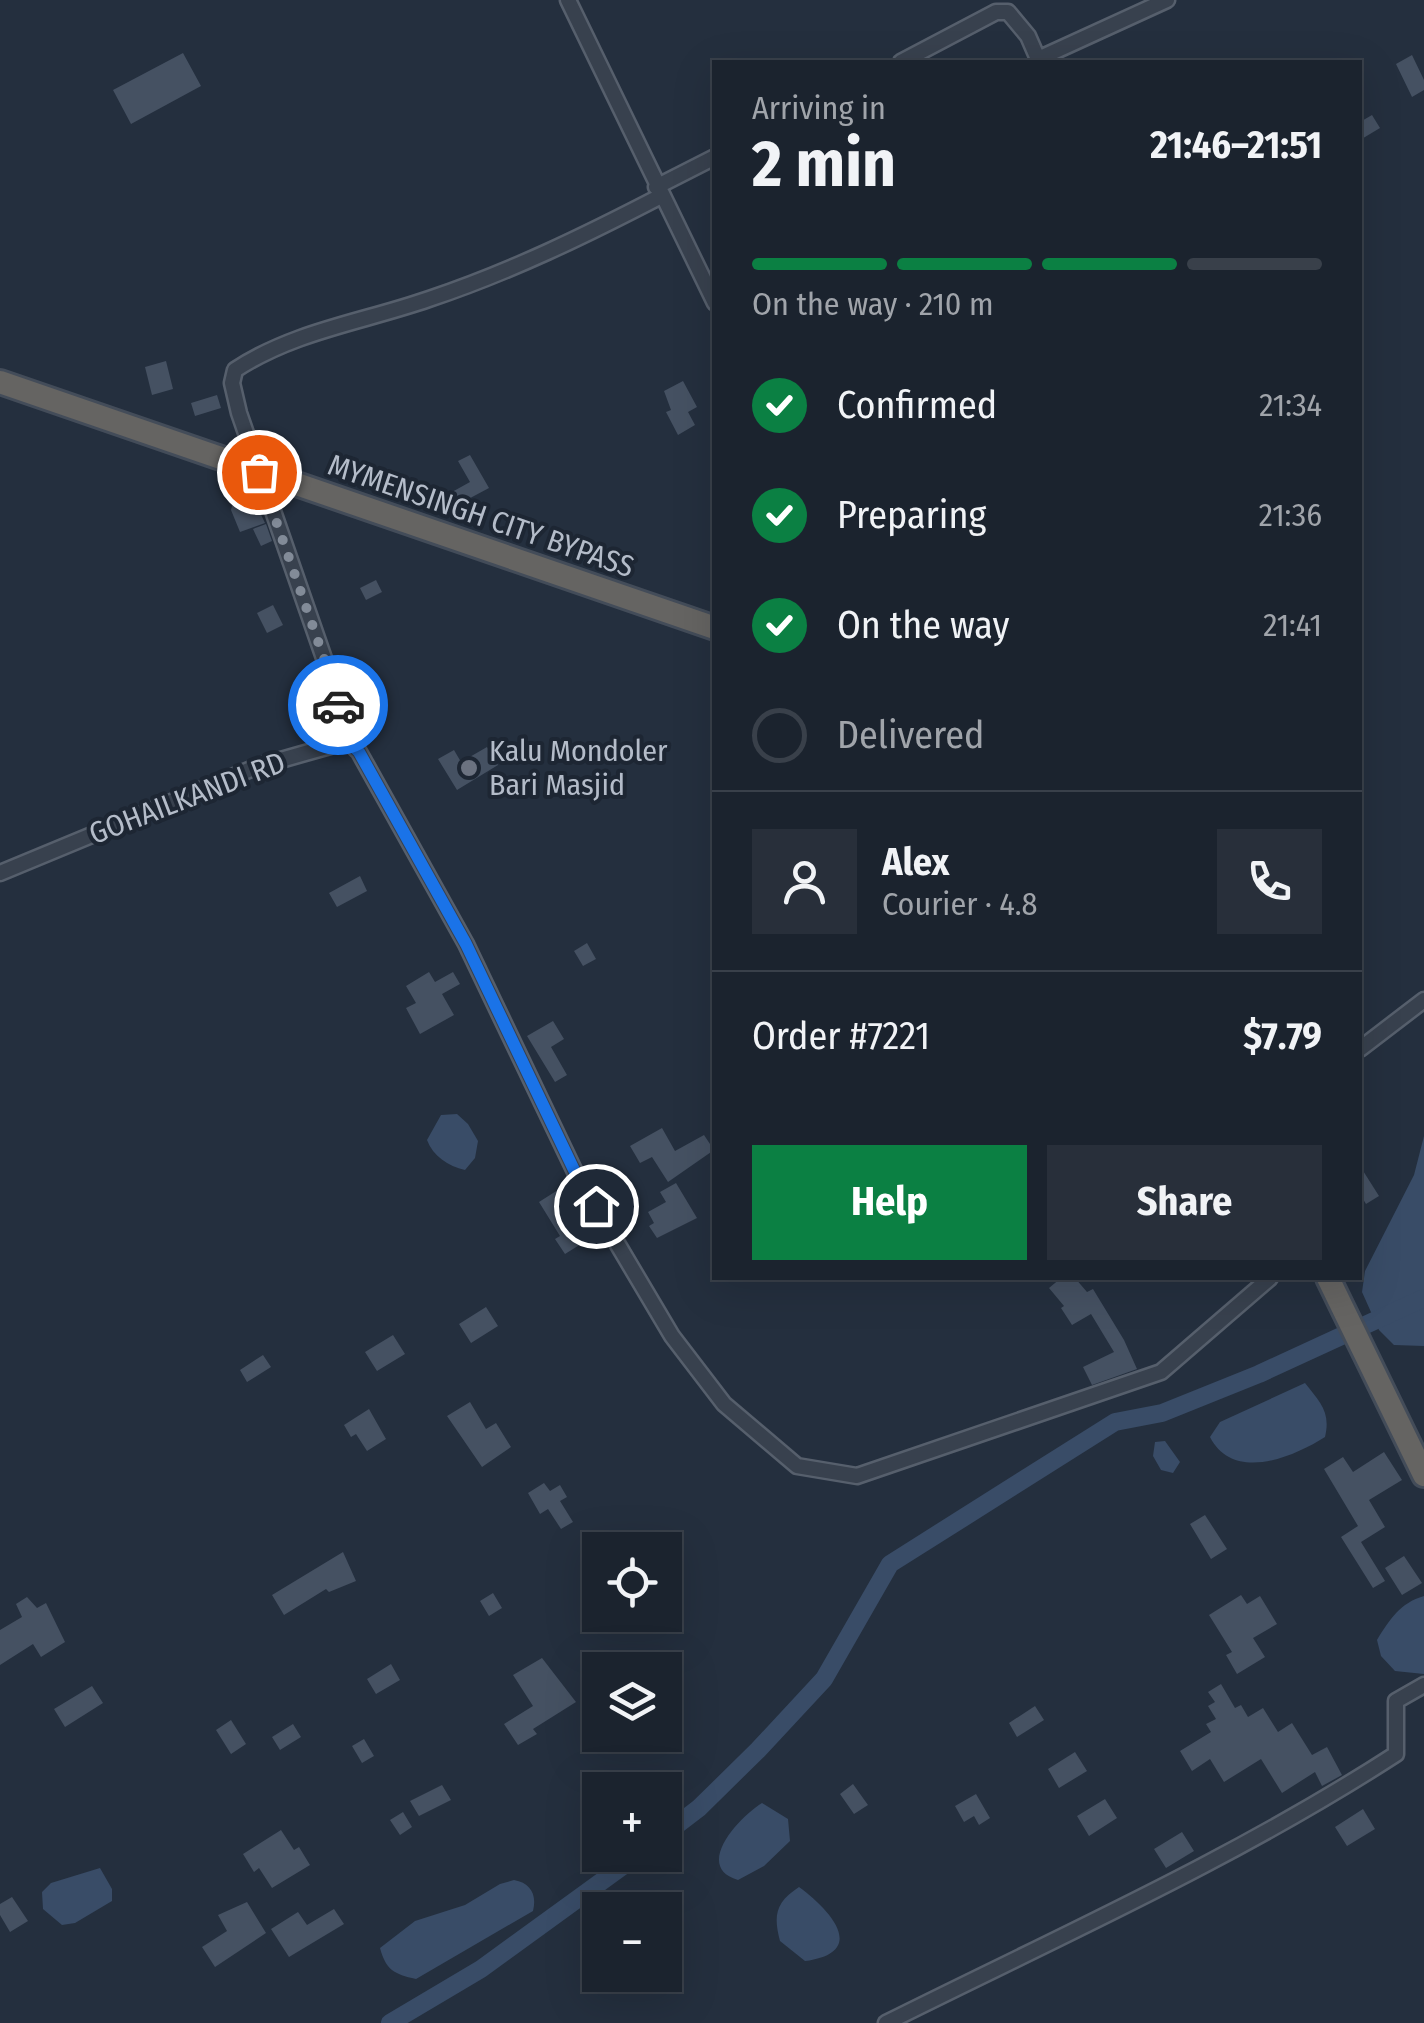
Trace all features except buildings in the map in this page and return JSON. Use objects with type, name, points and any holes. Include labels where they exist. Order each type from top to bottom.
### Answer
[{"type":"highway","name":"MYMENSINGH CITY BYPASS","points":[[0,382],[712,627]]},
{"type":"highway","points":[[1329,1280],[1424,1476]]},
{"type":"street","points":[[568,0],[712,296]]},
{"type":"street","points":[[905,60],[996,12],[1008,12],[1028,36],[1038,59],[1166,0]]},
{"type":"street","points":[[712,160],[601,227],[478,283],[317,331],[260,354],[235,370],[232,383],[239,413],[334,687],[341,722],[337,731],[359,752],[466,944],[576,1174],[672,1336],[724,1404],[797,1466],[857,1476],[1161,1372],[1268,1280]]},
{"type":"street","name":"GOHAILKANDI RD","points":[[0,872],[256,767],[330,746],[337,731]]},
{"type":"street","points":[[1362,1047],[1422,1000]]},
{"type":"street","points":[[886,2023],[1181,1880],[1315,1806],[1396,1754],[1396,1701],[1424,1685]]},
{"type":"water","points":[[457,1114],[478,1141],[475,1158],[465,1170],[442,1160],[427,1140],[441,1115]]},
{"type":"water","points":[[1424,1136],[1424,1346],[1394,1345],[1379,1330],[1362,1292],[1365,1271],[1414,1175]]},
{"type":"water","points":[[1305,1383],[1323,1408],[1327,1421],[1325,1437],[1312,1445],[1280,1458],[1248,1462],[1220,1451],[1210,1437],[1220,1422]]},
{"type":"water","points":[[1165,1441],[1180,1462],[1173,1473],[1161,1470],[1153,1456],[1155,1442]]},
{"type":"water","points":[[1424,1596],[1424,1674],[1395,1671],[1381,1656],[1377,1640],[1402,1607]]},
{"type":"water","points":[[762,1803],[788,1819],[790,1841],[764,1866],[738,1880],[725,1874],[720,1854],[732,1830]]},
{"type":"water","points":[[100,1868],[112,1889],[112,1901],[75,1923],[62,1925],[43,1909],[42,1892],[51,1883]]},
{"type":"water","points":[[514,1880],[531,1891],[533,1911],[416,1979],[388,1966],[380,1948],[415,1921],[465,1905]]},
{"type":"water","points":[[799,1887],[831,1918],[840,1939],[836,1949],[825,1956],[805,1961],[780,1941],[777,1924],[781,1904]]},
{"type":"waterway","points":[[682,1821],[758,1750],[824,1679],[890,1564],[1115,1422],[1162,1413],[1259,1374],[1424,1298]]},
{"type":"waterway","points":[[390,2023],[481,1969],[615,1872]]},
{"type":"way so far","points":[[259,472],[338,705]]},
{"type":"place","name":"Kalu Mondoler Bari Masjid","points":[[469,768]]},
{"type":"route","points":[[338,705],[341,722],[337,731],[359,752],[466,944],[576,1174],[596,1206]]}]
